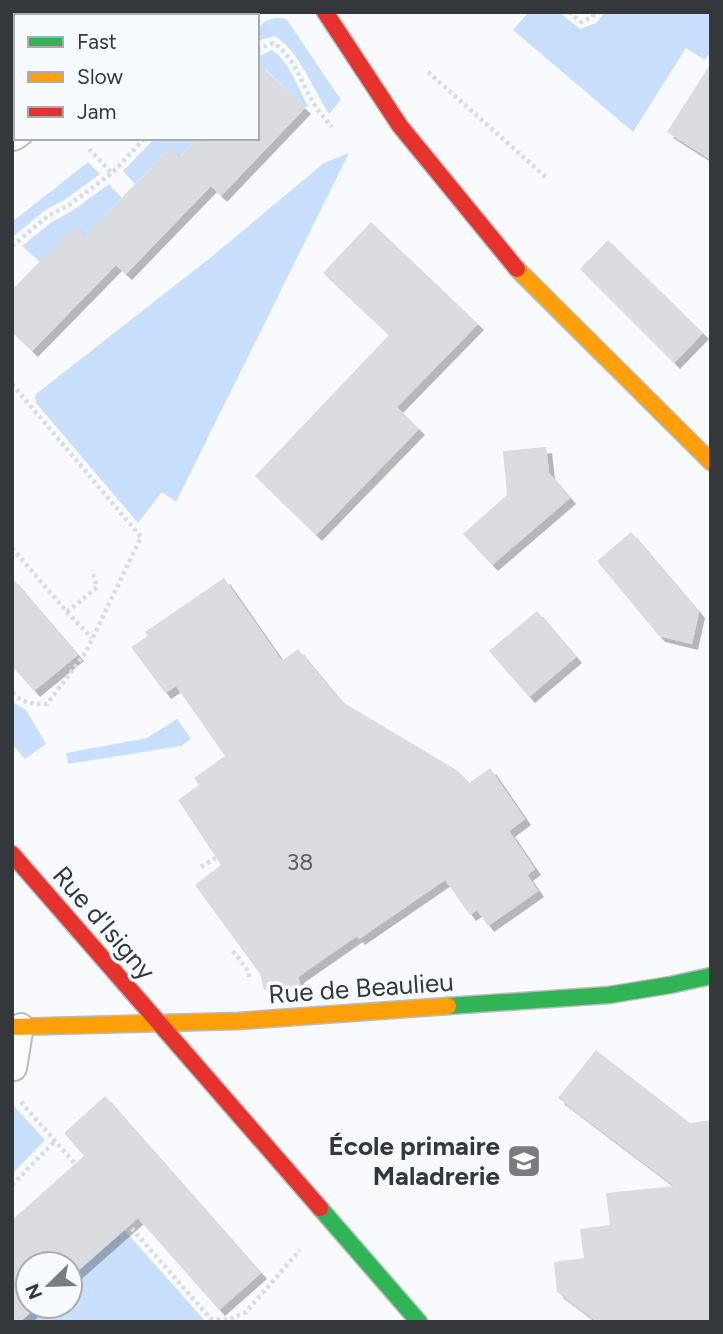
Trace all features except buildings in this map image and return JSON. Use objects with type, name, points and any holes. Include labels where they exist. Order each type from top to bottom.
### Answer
[{"type":"street","points":[[325,12],[400,126],[494,242],[529,282],[711,462]]},
{"type":"street","name":"Rue d'Isigny","points":[[12,854],[419,1322]]},
{"type":"street","name":"Rue de Beaulieu","points":[[16,1027],[238,1021],[608,995],[711,976]]},
{"type":"lane","points":[[15,1068],[16,1027]]},
{"type":"path","points":[[569,12],[581,22],[592,18],[596,12]]},
{"type":"path","points":[[259,48],[273,43],[282,48],[312,100],[332,127]]},
{"type":"path","points":[[428,72],[548,179]]},
{"type":"path","points":[[12,246],[48,216],[69,205],[112,173],[143,140]]},
{"type":"path","points":[[89,149],[112,173]]},
{"type":"path","points":[[12,384],[141,537],[86,652],[47,704],[28,704],[12,692]]},
{"type":"path","points":[[12,548],[92,638]]},
{"type":"path","points":[[67,612],[97,587],[92,570]]},
{"type":"path","points":[[201,867],[219,856],[244,863]]},
{"type":"path","points":[[233,951],[249,972],[248,985]]},
{"type":"path","points":[[21,1102],[211,1319],[228,1321],[246,1312],[300,1250]]},
{"type":"path","points":[[12,1185],[55,1141]]},
{"type":"shaded area","points":[[529,12],[559,12],[580,29],[596,23],[605,12],[711,12],[711,51],[705,60],[686,48],[633,132],[513,30]]},
{"type":"shaded area","points":[[274,18],[287,20],[341,100],[329,114],[299,61],[284,43],[275,36],[259,40],[259,26]]},
{"type":"shaded area","points":[[272,50],[278,54],[293,75],[308,106],[305,108],[265,69],[259,75],[259,56]]},
{"type":"shaded area","points":[[153,140],[196,140],[180,157],[170,148],[135,184],[123,171]]},
{"type":"shaded area","points":[[349,153],[176,502],[162,492],[138,523],[36,403],[36,394],[210,258],[324,163]]},
{"type":"shaded area","points":[[88,162],[100,174],[66,199],[44,211],[13,237],[12,222]]},
{"type":"shaded area","points":[[109,184],[122,198],[85,236],[75,226],[40,262],[22,246],[52,222]]},
{"type":"shaded area","points":[[12,702],[26,710],[46,744],[25,759],[12,744]]},
{"type":"shaded area","points":[[177,719],[191,739],[181,746],[68,764],[66,753],[147,738]]},
{"type":"shaded area","points":[[12,1104],[45,1140],[12,1174]]},
{"type":"shaded area","points":[[70,1169],[206,1322],[20,1322],[84,1320],[84,1250],[70,1250]]},
{"type":"traffic: fast","points":[[448,1006],[609,995],[711,976]]},
{"type":"traffic: fast","points":[[320,1208],[419,1322]]},
{"type":"traffic: slow","points":[[517,269],[711,462]]},
{"type":"traffic: slow","points":[[12,1027],[238,1021],[448,1006]]},
{"type":"traffic: jam","points":[[325,12],[400,126],[517,269]]},
{"type":"traffic: jam","points":[[12,854],[320,1208]]},
{"type":"place","name":"École primaire Maladrerie","points":[[524,1161]]}]
